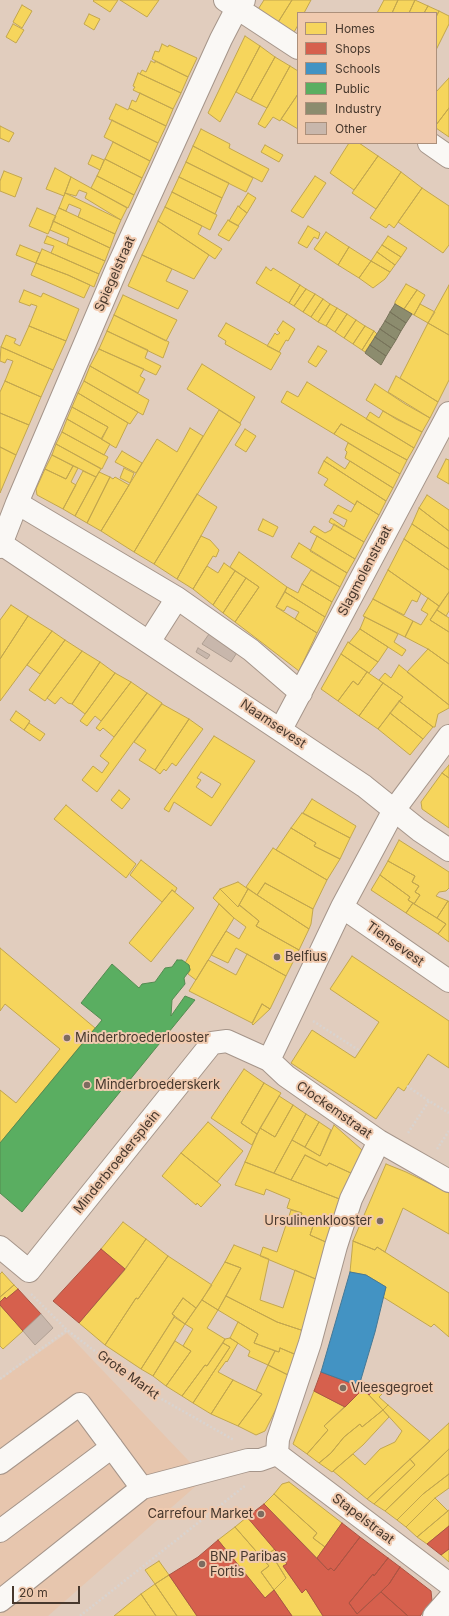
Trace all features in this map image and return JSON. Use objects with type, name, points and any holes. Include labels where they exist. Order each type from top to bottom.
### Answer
[{"type":"street","points":[[235,3],[297,47]]},
{"type":"street","name":"Spiegelstraat","points":[[1,544],[117,268],[235,3]]},
{"type":"street","points":[[430,144],[449,157]]},
{"type":"street","name":"Slagmolenstraat","points":[[281,729],[449,413]]},
{"type":"street","points":[[17,503],[177,598],[251,650],[301,693]]},
{"type":"street","name":"Naamsevest","points":[[1,544],[281,729],[364,786],[419,830],[449,850]]},
{"type":"street","points":[[149,642],[177,598]]},
{"type":"street","points":[[269,1060],[342,907],[394,810],[449,736]]},
{"type":"street","name":"Tiensevest","points":[[342,907],[449,981]]},
{"type":"street","name":"Minderbroedersplein","points":[[29,1271],[212,1043],[227,1041],[269,1060]]},
{"type":"street","name":"Clockemstraat","points":[[268,1457],[278,1439],[310,1343],[336,1246],[351,1199],[388,1146],[286,1076],[269,1060]]},
{"type":"street","points":[[388,1146],[449,1181]]},
{"type":"street","points":[[0,1247],[29,1271]]},
{"type":"street","points":[[0,1463],[80,1404],[142,1488]]},
{"type":"street","points":[[0,1531],[112,1447]]},
{"type":"street","points":[[0,1601],[142,1488],[248,1460],[268,1457]]},
{"type":"street","name":"Stapelstraat","points":[[268,1457],[449,1584]]},
{"type":"street","points":[[434,1616],[449,1599]]},
{"type":"path","points":[[294,1008],[360,1051]]},
{"type":"path","points":[[407,1086],[449,1113]]},
{"type":"path","points":[[388,1146],[429,1101]]},
{"type":"path","points":[[440,1145],[449,1131]]},
{"type":"path","name":"Grote Markt","points":[[29,1271],[31,1294],[67,1330],[149,1392],[268,1457]]},
{"type":"path","points":[[0,1378],[67,1330]]},
{"type":"path","points":[[80,1616],[248,1483]]},
{"type":"shaded area","points":[[67,1333],[205,1478],[48,1616],[0,1616],[0,1380]]},
{"type":"building: Homes","points":[[118,0],[110,12],[93,1]]},
{"type":"building: Homes","points":[[120,0],[159,0],[147,17]]},
{"type":"building: Homes","points":[[264,0],[292,0],[277,24],[257,11]]},
{"type":"building: Homes","points":[[292,0],[311,0],[305,12],[297,12],[297,27],[293,34],[277,24]]},
{"type":"building: Homes","points":[[384,0],[398,0],[392,12],[378,12]]},
{"type":"building: Homes","points":[[398,0],[415,0],[409,12],[392,12]]},
{"type":"building: Homes","points":[[415,0],[428,6],[425,12],[409,12]]},
{"type":"building: Homes","points":[[22,5],[32,11],[22,28],[13,22]]},
{"type":"building: Homes","points":[[428,6],[439,11],[437,15],[437,12],[425,12]]},
{"type":"building: Homes","points":[[439,11],[449,16],[449,24],[437,48],[437,15]]},
{"type":"building: Homes","points":[[89,14],[100,19],[94,30],[84,24]]},
{"type":"building: Homes","points":[[13,24],[24,30],[16,43],[6,37]]},
{"type":"building: Homes","points":[[245,36],[260,46],[220,122],[208,113]]},
{"type":"building: Homes","points":[[162,44],[168,47],[169,45],[197,58],[188,77],[152,59],[155,51],[159,52]]},
{"type":"building: Homes","points":[[260,46],[275,57],[251,100],[236,92]]},
{"type":"building: Homes","points":[[275,57],[290,66],[267,108],[251,100]]},
{"type":"building: Homes","points":[[151,61],[155,63],[155,61],[188,77],[181,93],[140,74],[142,70],[146,72]]},
{"type":"building: Homes","points":[[290,66],[297,70],[297,96],[280,121],[273,117],[265,128],[258,124]]},
{"type":"building: Homes","points":[[138,73],[181,93],[173,109],[133,90]]},
{"type":"building: Homes","points":[[449,78],[449,108],[437,124],[437,91]]},
{"type":"building: Homes","points":[[140,93],[173,109],[166,126],[129,108],[132,100],[136,102]]},
{"type":"building: Homes","points":[[297,95],[297,128],[281,119]]},
{"type":"building: Homes","points":[[116,104],[128,110],[129,108],[166,126],[158,143],[109,119]]},
{"type":"building: Homes","points":[[449,108],[449,137],[437,129],[437,124]]},
{"type":"building: Homes","points":[[112,120],[158,143],[150,161],[104,137]]},
{"type":"building: Homes","points":[[0,126],[14,133],[9,142],[0,138]]},
{"type":"building: Homes","points":[[201,129],[230,144],[229,148],[269,169],[262,182],[193,146]]},
{"type":"building: Homes","points":[[113,142],[150,161],[142,178],[105,159]]},
{"type":"building: Homes","points":[[348,144],[360,144],[378,156],[354,190],[330,173]]},
{"type":"building: Homes","points":[[265,145],[283,155],[279,162],[261,152]]},
{"type":"building: Homes","points":[[193,146],[253,178],[246,192],[186,162]]},
{"type":"building: Homes","points":[[92,155],[104,160],[100,170],[88,164]]},
{"type":"building: Homes","points":[[378,156],[401,172],[376,209],[352,193]]},
{"type":"building: Homes","points":[[105,159],[142,178],[134,195],[97,176]]},
{"type":"building: Homes","points":[[186,162],[229,183],[222,198],[179,177]]},
{"type":"building: Homes","points":[[55,168],[71,177],[64,196],[46,189]]},
{"type":"building: Homes","points":[[4,171],[22,178],[15,197],[0,191],[0,181]]},
{"type":"building: Homes","points":[[401,172],[422,188],[394,228],[389,224],[386,228],[370,218]]},
{"type":"building: Homes","points":[[97,176],[134,195],[128,208],[91,188]]},
{"type":"building: Homes","points":[[315,176],[326,183],[303,218],[291,211]]},
{"type":"building: Homes","points":[[71,177],[127,208],[121,220],[85,198],[87,193],[79,190],[76,196],[65,193]]},
{"type":"building: Homes","points":[[179,177],[222,198],[215,214],[172,192]]},
{"type":"building: Homes","points":[[422,188],[449,206],[449,245],[443,253],[398,222]]},
{"type":"building: Homes","points":[[172,192],[217,215],[210,230],[165,207]]},
{"type":"building: Homes","points":[[65,193],[121,220],[115,234],[78,217],[81,209],[69,204],[66,211],[59,208]]},
{"type":"building: Homes","points":[[248,193],[256,198],[247,213],[239,207]]},
{"type":"building: Homes","points":[[238,206],[247,213],[238,226],[229,221]]},
{"type":"building: Homes","points":[[165,207],[202,226],[198,234],[222,249],[215,259],[158,221]]},
{"type":"building: Homes","points":[[37,208],[56,216],[48,234],[29,226]]},
{"type":"building: Homes","points":[[59,208],[115,234],[110,248],[53,221]]},
{"type":"building: Homes","points":[[228,220],[239,226],[229,241],[218,235]]},
{"type":"building: Homes","points":[[53,221],[110,248],[105,261],[67,245],[69,238],[50,230]]},
{"type":"building: Homes","points":[[158,221],[209,255],[194,279],[142,255]]},
{"type":"building: Homes","points":[[308,226],[320,233],[318,239],[314,237],[307,248],[298,243]]},
{"type":"building: Homes","points":[[326,232],[349,247],[338,265],[314,249]]},
{"type":"building: Homes","points":[[47,236],[105,261],[99,274],[51,253],[54,246],[44,243]]},
{"type":"building: Homes","points":[[388,236],[407,248],[401,257],[382,245]]},
{"type":"building: Homes","points":[[20,245],[40,253],[36,263],[16,255]]},
{"type":"building: Homes","points":[[382,245],[401,257],[395,265],[377,252]]},
{"type":"building: Homes","points":[[349,247],[371,261],[359,278],[338,265]]},
{"type":"building: Homes","points":[[42,249],[99,274],[94,287],[36,263]]},
{"type":"building: Homes","points":[[377,252],[395,265],[390,272],[371,261]]},
{"type":"building: Homes","points":[[142,255],[172,269],[166,281],[188,291],[178,309],[128,286]]},
{"type":"building: Homes","points":[[371,261],[390,272],[385,279],[373,288],[359,278]]},
{"type":"building: Homes","points":[[36,263],[90,285],[84,298],[31,275]]},
{"type":"building: Homes","points":[[266,267],[271,271],[273,268],[300,285],[289,303],[256,283]]},
{"type":"building: Homes","points":[[406,284],[417,290],[404,309],[395,304],[395,302]]},
{"type":"building: Homes","points":[[300,285],[306,289],[294,306],[289,303]]},
{"type":"building: Homes","points":[[449,285],[449,335],[428,323]]},
{"type":"building: Homes","points":[[306,289],[315,294],[303,312],[294,306]]},
{"type":"building: Homes","points":[[24,290],[41,297],[43,293],[79,309],[66,341],[29,326],[37,306],[31,304],[30,306],[19,302]]},
{"type":"building: Homes","points":[[417,290],[425,295],[414,315],[404,309]]},
{"type":"building: Homes","points":[[315,294],[323,299],[311,317],[303,312]]},
{"type":"building: Homes","points":[[123,295],[177,320],[166,341],[114,315]]},
{"type":"building: Homes","points":[[323,299],[330,304],[318,322],[311,317]]},
{"type":"building: Homes","points":[[330,304],[337,308],[326,326],[318,322]]},
{"type":"building: Homes","points":[[420,304],[435,312],[428,323],[414,315]]},
{"type":"building: Homes","points":[[337,308],[347,314],[335,332],[326,326]]},
{"type":"building: Homes","points":[[347,314],[356,320],[344,338],[335,332]]},
{"type":"building: Homes","points":[[114,315],[169,342],[163,358],[107,331]]},
{"type":"building: Homes","points":[[356,320],[365,326],[353,344],[344,338]]},
{"type":"building: Homes","points":[[283,321],[295,329],[279,352],[267,346],[275,333],[277,335],[280,333],[277,330]]},
{"type":"building: Homes","points":[[226,323],[281,353],[271,370],[225,344],[226,341],[218,336]]},
{"type":"building: Homes","points":[[428,323],[449,335],[449,380],[438,402],[400,378]]},
{"type":"building: Homes","points":[[29,326],[66,341],[53,370],[1,347],[6,335],[16,339],[14,343],[20,346]]},
{"type":"building: Homes","points":[[365,326],[374,331],[362,350],[353,344]]},
{"type":"building: Homes","points":[[107,331],[148,350],[145,358],[161,366],[156,375],[99,349]]},
{"type":"building: Homes","points":[[374,331],[377,334],[365,352],[362,350]]},
{"type":"building: Homes","points":[[318,346],[327,351],[316,367],[308,362]]},
{"type":"building: Homes","points":[[1,347],[53,370],[41,397],[5,381],[13,361],[7,359],[5,363],[0,361]]},
{"type":"building: Homes","points":[[99,349],[144,369],[140,376],[145,379],[138,393],[90,366]]},
{"type":"building: Homes","points":[[202,364],[255,397],[240,423],[187,389]]},
{"type":"building: Homes","points":[[90,366],[149,400],[143,415],[84,381]]},
{"type":"building: Homes","points":[[396,376],[438,402],[430,418],[388,392]]},
{"type":"building: Homes","points":[[5,381],[41,397],[29,425],[0,413],[0,392]]},
{"type":"building: Homes","points":[[84,381],[138,412],[130,424],[78,393]]},
{"type":"building: Homes","points":[[307,382],[414,448],[407,460],[341,424],[334,434],[281,402],[287,391],[298,397]]},
{"type":"building: Homes","points":[[375,384],[405,404],[430,418],[422,432],[396,419],[366,400]]},
{"type":"building: Homes","points":[[78,393],[128,423],[116,448],[101,439],[108,427],[72,407]]},
{"type":"building: Homes","points":[[72,407],[108,427],[102,439],[67,419]]},
{"type":"building: Homes","points":[[219,410],[241,424],[154,564],[134,552]]},
{"type":"building: Homes","points":[[383,411],[422,432],[414,448],[366,419],[370,412],[379,418]]},
{"type":"building: Homes","points":[[0,413],[29,425],[16,455],[0,447]]},
{"type":"building: Homes","points":[[67,419],[110,444],[104,455],[62,432]]},
{"type":"building: Homes","points":[[341,424],[407,460],[400,474],[334,434]]},
{"type":"building: Homes","points":[[190,428],[203,436],[134,552],[101,531],[157,439],[177,452]]},
{"type":"building: Homes","points":[[245,429],[256,436],[246,452],[235,445]]},
{"type":"building: Homes","points":[[62,432],[108,457],[102,469],[56,444]]},
{"type":"building: Homes","points":[[348,443],[400,474],[393,488],[345,458],[347,452],[345,450]]},
{"type":"building: Homes","points":[[56,444],[101,469],[96,477],[52,455]]},
{"type":"building: Homes","points":[[0,447],[16,455],[0,493]]},
{"type":"building: Homes","points":[[122,451],[142,463],[136,473],[115,462]]},
{"type":"building: Homes","points":[[52,455],[73,466],[66,479],[45,469]]},
{"type":"building: Homes","points":[[327,457],[345,469],[350,461],[393,488],[386,501],[324,461]]},
{"type":"building: Homes","points":[[446,459],[449,460],[449,484],[437,477]]},
{"type":"building: Homes","points":[[324,461],[386,501],[379,515],[357,501],[355,505],[324,485],[328,479],[318,473]]},
{"type":"building: Homes","points":[[73,466],[78,468],[71,482],[76,485],[63,509],[37,495],[36,489],[45,469],[66,479]]},
{"type":"building: Homes","points":[[124,468],[134,473],[130,483],[120,478]]},
{"type":"building: Homes","points":[[83,471],[96,477],[75,516],[63,509]]},
{"type":"building: Homes","points":[[99,472],[110,477],[87,523],[75,516]]},
{"type":"building: Homes","points":[[110,477],[113,479],[115,477],[129,485],[101,531],[87,523]]},
{"type":"building: Homes","points":[[197,494],[217,507],[177,579],[154,564]]},
{"type":"building: Homes","points":[[427,495],[449,510],[449,531],[419,508]]},
{"type":"building: Homes","points":[[357,501],[379,515],[364,542],[329,522],[331,518],[344,527],[347,520],[333,513],[338,505],[351,512]]},
{"type":"building: Homes","points":[[419,508],[449,531],[449,549],[412,524]]},
{"type":"building: Homes","points":[[263,519],[278,527],[273,537],[258,530]]},
{"type":"building: Homes","points":[[334,524],[364,542],[355,559],[310,532],[314,526],[325,533],[331,530]]},
{"type":"building: Homes","points":[[412,524],[449,549],[449,570],[404,539]]},
{"type":"building: Homes","points":[[201,536],[210,540],[219,550],[216,557],[213,556],[193,589],[177,579]]},
{"type":"building: Homes","points":[[317,536],[355,559],[347,573],[310,551]]},
{"type":"building: Homes","points":[[404,539],[449,570],[449,592],[439,606],[388,570]]},
{"type":"building: Homes","points":[[299,543],[347,573],[340,587],[291,557]]},
{"type":"building: Homes","points":[[239,552],[287,587],[276,607],[317,633],[299,671],[235,622],[259,587],[230,567]]},
{"type":"building: Homes","points":[[224,563],[235,571],[213,605],[193,589],[207,566],[218,573]]},
{"type":"building: Homes","points":[[311,570],[340,587],[332,602],[302,584]]},
{"type":"building: Homes","points":[[388,570],[421,593],[417,602],[412,600],[404,615],[373,599]]},
{"type":"building: Homes","points":[[235,571],[246,578],[223,613],[213,605]]},
{"type":"building: Homes","points":[[246,578],[259,587],[235,622],[223,613]]},
{"type":"building: Homes","points":[[302,584],[332,602],[325,617],[285,592],[287,587],[298,593]]},
{"type":"building: Homes","points":[[285,592],[325,617],[317,633],[295,619],[299,612],[287,606],[284,611],[276,607]]},
{"type":"building: Homes","points":[[449,592],[449,611],[446,616],[437,610]]},
{"type":"building: Homes","points":[[428,598],[439,606],[430,620],[449,632],[449,664],[428,649],[405,637],[413,621],[421,625],[428,614],[421,610]]},
{"type":"building: Homes","points":[[373,599],[413,621],[405,637],[363,616]]},
{"type":"building: Homes","points":[[11,605],[28,616],[0,659],[0,620]]},
{"type":"building: Homes","points":[[437,610],[449,618],[449,632],[430,620]]},
{"type":"building: Homes","points":[[28,616],[52,631],[0,701],[0,659]]},
{"type":"building: Homes","points":[[365,617],[398,634],[394,642],[406,650],[402,656],[360,629]]},
{"type":"building: Homes","points":[[360,629],[388,647],[378,662],[349,643]]},
{"type":"building: Homes","points":[[52,631],[65,640],[40,674],[27,665]]},
{"type":"building: Homes","points":[[65,640],[82,651],[45,701],[29,690]]},
{"type":"building: Homes","points":[[348,642],[378,662],[369,673],[341,654]]},
{"type":"building: Homes","points":[[428,649],[449,664],[449,705],[407,672]]},
{"type":"building: Homes","points":[[82,651],[100,662],[72,704],[68,703],[61,697],[55,704],[47,698]]},
{"type":"building: Homes","points":[[341,654],[367,672],[358,685],[353,681],[338,701],[321,689]]},
{"type":"building: Homes","points":[[100,662],[115,673],[85,714],[72,704]]},
{"type":"building: Homes","points":[[399,665],[449,705],[449,708],[438,714],[435,727],[399,701],[403,697],[379,680],[385,673],[391,678]]},
{"type":"building: Homes","points":[[367,672],[383,683],[359,716],[338,701],[353,681],[358,685]]},
{"type":"building: Homes","points":[[115,673],[131,682],[101,721],[95,716],[87,726],[80,721]]},
{"type":"building: Homes","points":[[131,682],[147,693],[114,737],[103,728],[100,731],[96,728]]},
{"type":"building: Homes","points":[[383,683],[403,697],[378,729],[359,716]]},
{"type":"building: Homes","points":[[147,693],[162,703],[97,792],[82,780],[93,766],[102,773],[109,763],[100,756]]},
{"type":"building: Homes","points":[[399,701],[433,727],[423,739],[390,713]]},
{"type":"building: Homes","points":[[162,704],[189,719],[155,770],[139,760],[146,750],[134,742]]},
{"type":"building: Homes","points":[[16,711],[30,721],[24,730],[10,720]]},
{"type":"building: Homes","points":[[390,713],[423,739],[410,755],[378,729]]},
{"type":"building: Homes","points":[[189,719],[203,729],[176,766],[172,763],[166,771],[164,769],[160,774],[155,770]]},
{"type":"building: Homes","points":[[29,723],[45,734],[40,741],[24,730]]},
{"type":"building: Homes","points":[[214,736],[255,761],[211,826],[174,802],[169,812],[164,809]],"holes":[[[201,772],[221,784],[212,798],[196,787],[201,780],[197,778]]]},
{"type":"building: Homes","points":[[449,765],[449,778],[442,773]]},
{"type":"building: Homes","points":[[442,773],[449,778],[449,828],[422,809],[421,802]]},
{"type":"building: Homes","points":[[119,790],[130,799],[122,809],[111,800]]},
{"type":"building: Homes","points":[[312,799],[356,826],[350,838],[303,813]]},
{"type":"building: Homes","points":[[66,805],[136,864],[126,878],[54,819]]},
{"type":"building: Homes","points":[[302,813],[350,838],[340,859],[314,846],[316,843],[291,828]]},
{"type":"building: Homes","points":[[291,828],[316,843],[314,846],[340,859],[327,880],[276,850]]},
{"type":"building: Homes","points":[[399,840],[449,872],[449,888],[446,891],[439,892],[436,896],[448,901],[437,918],[414,904],[420,895],[415,892],[419,886],[412,882],[415,876],[388,861]]},
{"type":"building: Homes","points":[[273,848],[327,880],[313,909],[265,883],[257,895],[246,887]]},
{"type":"building: Homes","points":[[141,860],[177,888],[175,892],[172,890],[162,902],[130,875]]},
{"type":"building: Homes","points":[[388,861],[415,876],[412,882],[419,886],[415,892],[420,895],[414,904],[408,900],[410,897],[380,875]]},
{"type":"building: Homes","points":[[380,875],[410,897],[408,900],[413,903],[406,913],[371,890]]},
{"type":"building: Homes","points":[[238,882],[248,889],[238,907],[220,889]]},
{"type":"building: Homes","points":[[265,883],[313,909],[309,929],[257,895]]},
{"type":"building: Homes","points":[[220,889],[238,907],[239,905],[241,906],[259,921],[256,926],[299,950],[286,976],[236,948],[228,963],[211,955],[226,931],[239,939],[246,927],[213,898]]},
{"type":"building: Homes","points":[[248,889],[309,929],[299,950],[256,926],[259,921],[239,905]]},
{"type":"building: Homes","points":[[172,890],[194,908],[151,962],[129,943]]},
{"type":"building: Homes","points":[[448,901],[449,942],[438,934],[446,924],[437,918]]},
{"type":"building: Homes","points":[[413,903],[446,924],[438,934],[406,913]]},
{"type":"building: Homes","points":[[219,904],[234,918],[196,980],[188,974],[190,970],[189,965],[185,963]]},
{"type":"building: Homes","name":"Minderbroederlooster","points":[[0,948],[95,1028],[0,1143],[0,1090],[16,1103],[60,1049],[5,1004],[0,1011]]},
{"type":"building: Homes","points":[[247,954],[286,976],[270,1009],[262,1004],[252,1023],[189,991],[208,960],[236,975]]},
{"type":"building: Homes","points":[[352,956],[449,1021],[449,1068],[428,1054],[404,1091],[398,1087],[376,1119],[291,1063],[312,1030],[355,1058],[379,1022],[330,989]]},
{"type":"building: Homes","points":[[262,1004],[270,1009],[253,1025],[252,1024]]},
{"type":"building: Homes","points":[[244,1069],[264,1083],[241,1123],[257,1134],[252,1145],[211,1118]]},
{"type":"building: Homes","points":[[264,1083],[281,1093],[257,1134],[241,1123]]},
{"type":"building: Homes","points":[[279,1096],[293,1105],[275,1137],[260,1128]]},
{"type":"building: Homes","points":[[293,1105],[306,1114],[274,1173],[245,1162],[260,1128],[275,1137]]},
{"type":"building: Homes","points":[[306,1114],[319,1122],[305,1147],[292,1140]]},
{"type":"building: Homes","points":[[208,1122],[243,1151],[217,1182],[181,1153]]},
{"type":"building: Homes","points":[[319,1122],[331,1130],[320,1156],[305,1147]]},
{"type":"building: Homes","points":[[334,1125],[362,1150],[353,1174],[329,1163],[327,1166],[305,1155],[291,1180],[274,1173],[292,1140],[320,1156]]},
{"type":"building: Homes","points":[[181,1153],[221,1185],[201,1207],[197,1203],[196,1205],[162,1176]]},
{"type":"building: Homes","points":[[305,1155],[327,1166],[329,1163],[353,1174],[342,1200],[291,1180]]},
{"type":"building: Homes","points":[[245,1162],[342,1200],[328,1243],[310,1235],[313,1226],[299,1220],[302,1213],[287,1208],[290,1199],[266,1189],[264,1195],[235,1185]]},
{"type":"building: Homes","name":"Ursulinenklooster","points":[[386,1164],[449,1193],[449,1234],[403,1208],[385,1252],[377,1247],[375,1250],[353,1241]]},
{"type":"building: Homes","points":[[291,1210],[302,1213],[299,1220],[313,1226],[310,1235],[328,1243],[318,1280],[260,1256],[263,1247],[277,1252]]},
{"type":"building: Homes","points":[[123,1222],[146,1239],[125,1269],[101,1249]]},
{"type":"building: Homes","points":[[146,1239],[168,1256],[138,1299],[136,1298],[105,1345],[79,1323],[124,1271]]},
{"type":"building: Homes","points":[[353,1241],[375,1250],[377,1247],[449,1293],[449,1337],[434,1324],[431,1327],[383,1297],[386,1287],[366,1275],[350,1272]]},
{"type":"building: Homes","points":[[234,1245],[269,1259],[260,1300],[283,1308],[295,1270],[318,1280],[307,1332],[277,1322],[226,1296],[241,1268],[225,1262]]},
{"type":"building: Homes","points":[[168,1256],[212,1285],[196,1308],[183,1298],[172,1314],[175,1316],[141,1369],[105,1345],[136,1298],[138,1299]]},
{"type":"building: Homes","points":[[225,1262],[241,1268],[218,1310],[202,1300]]},
{"type":"building: Homes","points":[[2,1272],[14,1285],[0,1297],[0,1274]]},
{"type":"building: Homes","points":[[14,1285],[18,1289],[0,1302],[0,1297]]},
{"type":"building: Homes","points":[[226,1296],[277,1322],[307,1332],[299,1356],[280,1348],[279,1352],[254,1343],[258,1334],[218,1310]]},
{"type":"building: Homes","points":[[183,1298],[196,1308],[185,1324],[172,1314]]},
{"type":"building: Homes","points":[[202,1300],[218,1310],[207,1328],[225,1339],[207,1366],[205,1365],[182,1396],[166,1386],[191,1351],[183,1346],[193,1329],[185,1324]]},
{"type":"building: Homes","points":[[0,1305],[23,1331],[3,1349],[0,1346]]},
{"type":"building: Homes","points":[[174,1317],[185,1324],[153,1376],[141,1369]]},
{"type":"building: Homes","points":[[238,1322],[258,1334],[254,1343],[275,1351],[268,1365],[248,1356],[250,1351],[230,1338]]},
{"type":"building: Homes","points":[[230,1338],[238,1343],[227,1362],[226,1361],[218,1372],[233,1380],[211,1414],[193,1403],[230,1347],[223,1343],[225,1339]]},
{"type":"building: Homes","points":[[175,1341],[191,1351],[166,1386],[153,1376]]},
{"type":"building: Homes","points":[[223,1343],[230,1347],[193,1403],[182,1396],[205,1365],[207,1366]]},
{"type":"building: Homes","points":[[280,1348],[299,1356],[292,1377],[268,1365],[275,1351],[279,1352]]},
{"type":"building: Homes","points":[[268,1365],[292,1377],[265,1431],[256,1435],[238,1426],[262,1394],[256,1391]]},
{"type":"building: Homes","points":[[233,1380],[262,1394],[238,1426],[211,1414]]},
{"type":"building: Homes","points":[[375,1388],[382,1394],[379,1397],[388,1405],[383,1410],[369,1395]]},
{"type":"building: Homes","points":[[363,1389],[383,1410],[362,1427],[360,1424],[344,1437],[331,1453],[319,1463],[307,1454],[328,1430],[324,1426]]},
{"type":"building: Homes","points":[[314,1391],[345,1407],[324,1426],[328,1430],[307,1454],[293,1444]]},
{"type":"building: Homes","points":[[388,1405],[430,1441],[367,1499],[333,1471],[353,1454],[365,1465],[380,1449],[395,1442],[402,1431],[383,1410]]},
{"type":"building: Homes","points":[[383,1410],[389,1417],[363,1445],[332,1472],[319,1463],[331,1453],[344,1437],[360,1424],[362,1427]]},
{"type":"building: Homes","points":[[449,1423],[449,1449],[385,1511],[374,1504],[415,1465],[410,1459]]},
{"type":"building: Homes","points":[[449,1449],[449,1474],[423,1494],[397,1520],[385,1511]]},
{"type":"building: Homes","points":[[410,1459],[415,1465],[374,1504],[367,1499]]},
{"type":"building: Homes","points":[[449,1474],[449,1488],[435,1498],[406,1527],[397,1520],[423,1494]]},
{"type":"building: Homes","points":[[289,1482],[342,1523],[325,1547],[313,1538],[317,1533],[274,1494],[282,1484]]},
{"type":"building: Homes","points":[[274,1494],[317,1533],[313,1538],[325,1547],[317,1558],[264,1504]]},
{"type":"building: Homes","points":[[435,1498],[448,1511],[417,1537],[406,1527]]},
{"type":"building: Homes","points":[[449,1510],[449,1526],[427,1544],[417,1537]]},
{"type":"building: Homes","points":[[247,1517],[275,1549],[262,1558],[235,1527]]},
{"type":"building: Homes","points":[[235,1527],[269,1566],[261,1572],[274,1590],[265,1598],[218,1540]]},
{"type":"building: Homes","points":[[275,1549],[287,1564],[283,1566],[302,1593],[306,1589],[323,1616],[292,1616],[274,1590],[286,1578],[270,1552]]},
{"type":"building: Homes","points":[[449,1549],[449,1562],[441,1555]]},
{"type":"building: Homes","points":[[270,1552],[286,1578],[274,1590],[261,1572],[269,1566],[262,1558]]},
{"type":"building: Homes","points":[[159,1561],[169,1575],[155,1584],[145,1570]]},
{"type":"building: Homes","points":[[169,1575],[197,1616],[177,1616],[155,1584]]},
{"type":"building: Homes","points":[[155,1584],[177,1616],[156,1616],[141,1594]]},
{"type":"building: Homes","points":[[141,1594],[156,1616],[114,1616]]},
{"type":"building: Shops","points":[[101,1249],[125,1269],[79,1323],[53,1301]]},
{"type":"building: Shops","points":[[18,1289],[41,1314],[23,1331],[0,1305],[0,1302],[5,1297],[6,1299]]},
{"type":"building: Shops","name":"Vleesgegroet","points":[[321,1372],[359,1386],[361,1380],[373,1390],[369,1395],[363,1389],[345,1407],[314,1391]]},
{"type":"building: Shops","points":[[264,1504],[328,1570],[331,1568],[334,1571],[360,1537],[388,1558],[374,1576],[373,1574],[349,1603],[357,1614],[381,1592],[408,1616],[323,1616],[306,1589],[302,1593],[283,1566],[287,1564],[247,1517]]},
{"type":"building: Shops","points":[[342,1523],[360,1537],[334,1571],[331,1568],[328,1570],[317,1558]]},
{"type":"building: Shops","points":[[449,1526],[449,1549],[441,1555],[427,1544]]},
{"type":"building: Shops","points":[[218,1540],[265,1598],[274,1590],[292,1616],[197,1616],[169,1575],[198,1557]]},
{"type":"building: Shops","points":[[388,1558],[400,1567],[389,1584],[357,1614],[349,1603],[373,1574],[374,1576]]},
{"type":"building: Shops","points":[[400,1567],[431,1591],[432,1601],[420,1616],[408,1616],[381,1592],[389,1584]]},
{"type":"building: Schools","points":[[350,1272],[366,1275],[386,1287],[375,1332],[359,1386],[321,1372]]},
{"type":"building: Public","name":"Minderbroederskerk","points":[[177,960],[182,960],[189,965],[190,970],[184,978],[185,984],[172,1000],[171,1016],[185,996],[195,1000],[22,1212],[0,1193],[0,1143],[102,1020],[81,1003],[112,964],[139,988],[142,984],[155,982],[165,968],[172,967]]},
{"type":"building: Industry","points":[[395,304],[412,314],[406,323],[390,312]]},
{"type":"building: Industry","points":[[390,312],[406,323],[401,331],[385,321]]},
{"type":"building: Industry","points":[[385,321],[401,331],[396,340],[380,329]]},
{"type":"building: Industry","points":[[380,329],[396,340],[391,348],[375,337]]},
{"type":"building: Industry","points":[[375,337],[391,348],[386,356],[370,345]]},
{"type":"building: Industry","points":[[370,345],[386,356],[381,365],[365,353]]},
{"type":"building: Other","points":[[209,634],[238,651],[231,662],[202,644]]},
{"type":"building: Other","points":[[198,648],[210,655],[207,659],[196,652]]},
{"type":"building: Other","points":[[41,1314],[53,1328],[35,1345],[23,1331]]},
{"type":"place","name":"Belfius","points":[[277,957]]},
{"type":"place","name":"Minderbroederlooster","points":[[67,1038]]},
{"type":"place","name":"Minderbroederskerk","points":[[87,1085]]},
{"type":"place","name":"Ursulinenklooster","points":[[380,1221]]},
{"type":"place","name":"Vleesgegroet","points":[[343,1388]]},
{"type":"place","name":"Carrefour Market","points":[[261,1514]]},
{"type":"place","name":"BNP Paribas Fortis","points":[[202,1564]]}]
